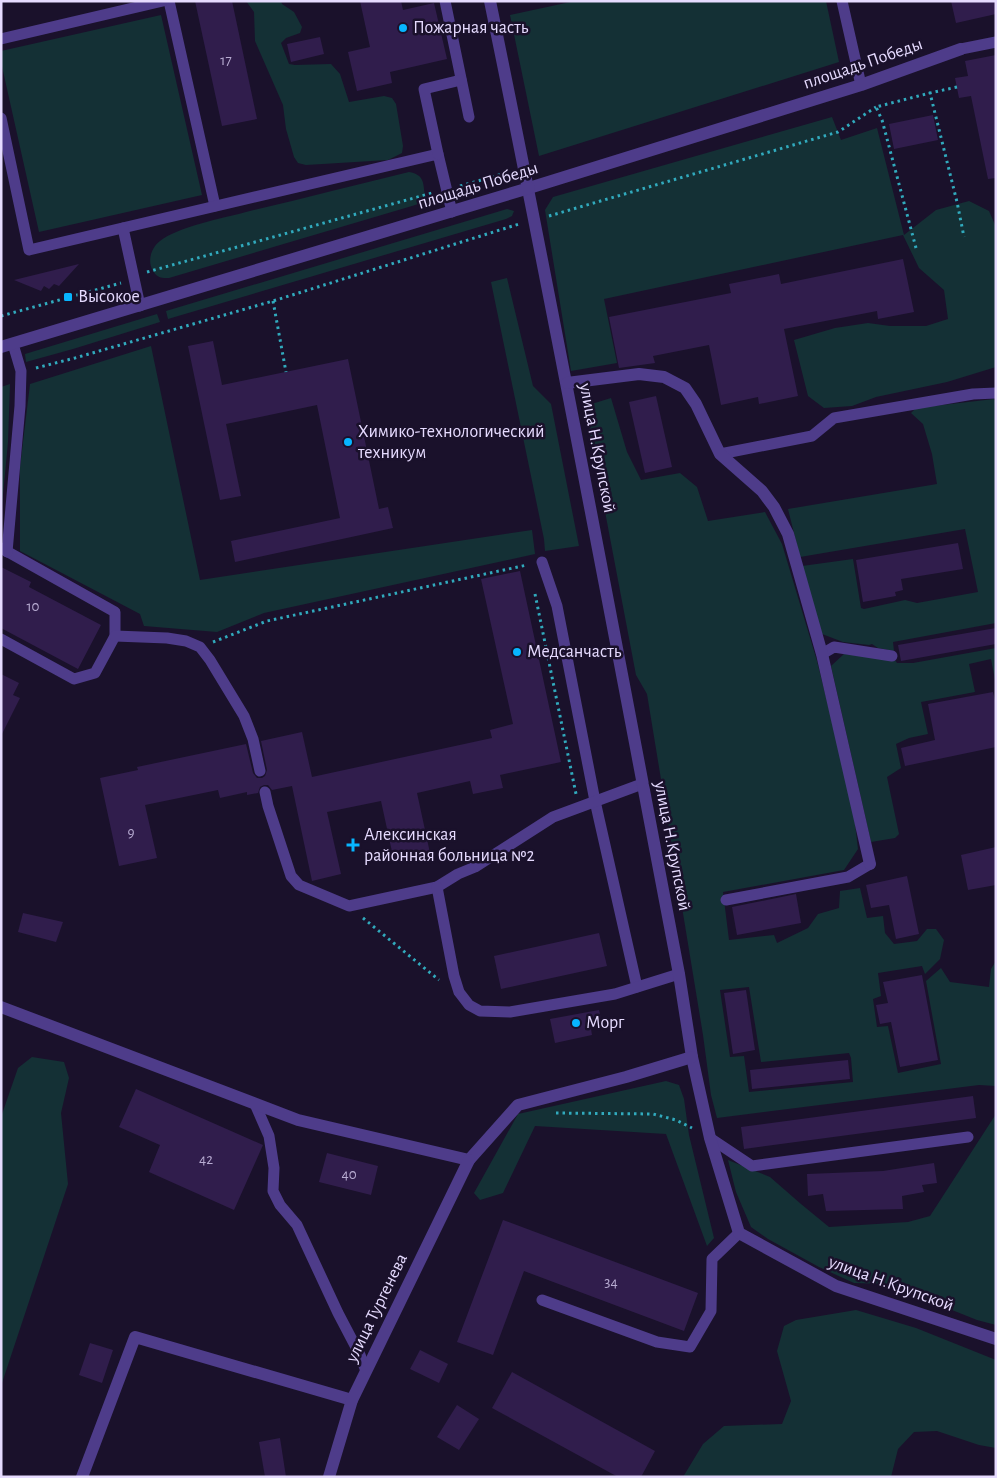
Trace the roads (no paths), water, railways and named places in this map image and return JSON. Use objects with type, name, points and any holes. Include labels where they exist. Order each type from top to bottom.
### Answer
[{"type":"street","name":"улица Н.Крупской","points":[[490,1],[567,383],[679,974],[692,1057],[710,1138],[739,1233],[836,1286],[996,1339]]},
{"type":"street","name":"площадь Победы","points":[[7,346],[452,212],[861,85],[961,49]]},
{"type":"street","points":[[567,383],[639,374],[664,377],[685,388],[696,404],[720,454],[762,491],[774,506],[788,534],[822,654],[870,864]]},
{"type":"street","points":[[1,1007],[298,1120],[469,1160]]},
{"type":"street","name":"улица Тургенева","points":[[329,1477],[352,1400],[469,1160],[518,1105],[626,1078],[692,1057]]},
{"type":"street","points":[[82,1477],[135,1337],[352,1400]]},
{"type":"lane","points":[[1,39],[163,1]]},
{"type":"lane","points":[[169,1],[215,206]]},
{"type":"lane","points":[[445,1],[469,117]]},
{"type":"lane","points":[[842,1],[861,85]]},
{"type":"lane","points":[[961,49],[996,42]]},
{"type":"lane","points":[[452,212],[424,89],[461,80]]},
{"type":"lane","points":[[1,118],[29,250],[438,154]]},
{"type":"lane","points":[[123,228],[140,306]]},
{"type":"lane","points":[[1,639],[74,679],[95,672],[115,636],[115,612],[4,550],[20,406],[21,371],[7,346]]},
{"type":"lane","points":[[720,454],[812,436],[834,418],[973,394],[996,393]]},
{"type":"lane","points":[[542,562],[557,606],[595,801],[637,987]]},
{"type":"lane","points":[[115,636],[167,638],[186,641],[200,647],[244,716],[253,739],[260,771]]},
{"type":"lane","points":[[822,654],[834,647],[892,656]]},
{"type":"lane","points":[[265,792],[291,876],[299,885],[349,906],[437,887],[458,874],[475,867],[553,817],[642,784]]},
{"type":"lane","points":[[726,900],[848,877],[870,864]]},
{"type":"lane","points":[[437,887],[454,976],[459,992],[469,1004],[480,1011],[510,1012],[615,994],[679,974]]},
{"type":"lane","points":[[255,1104],[269,1136],[274,1168],[273,1191],[280,1205],[297,1225],[366,1371]]},
{"type":"lane","points":[[710,1138],[752,1166],[968,1137]]},
{"type":"lane","points":[[542,1300],[657,1342],[690,1347],[711,1311],[712,1259],[739,1233]]},
{"type":"place","name":"Пожарная часть","points":[[403,28]]},
{"type":"place","name":"Высокое","points":[[68,297]]},
{"type":"place","name":"Химико-технологический техникум","points":[[348,442]]},
{"type":"place","name":"Медсанчасть","points":[[517,652]]},
{"type":"place","name":"Алексинская районная больница №2","points":[[353,845]]},
{"type":"place","name":"Морг","points":[[576,1023]]}]
